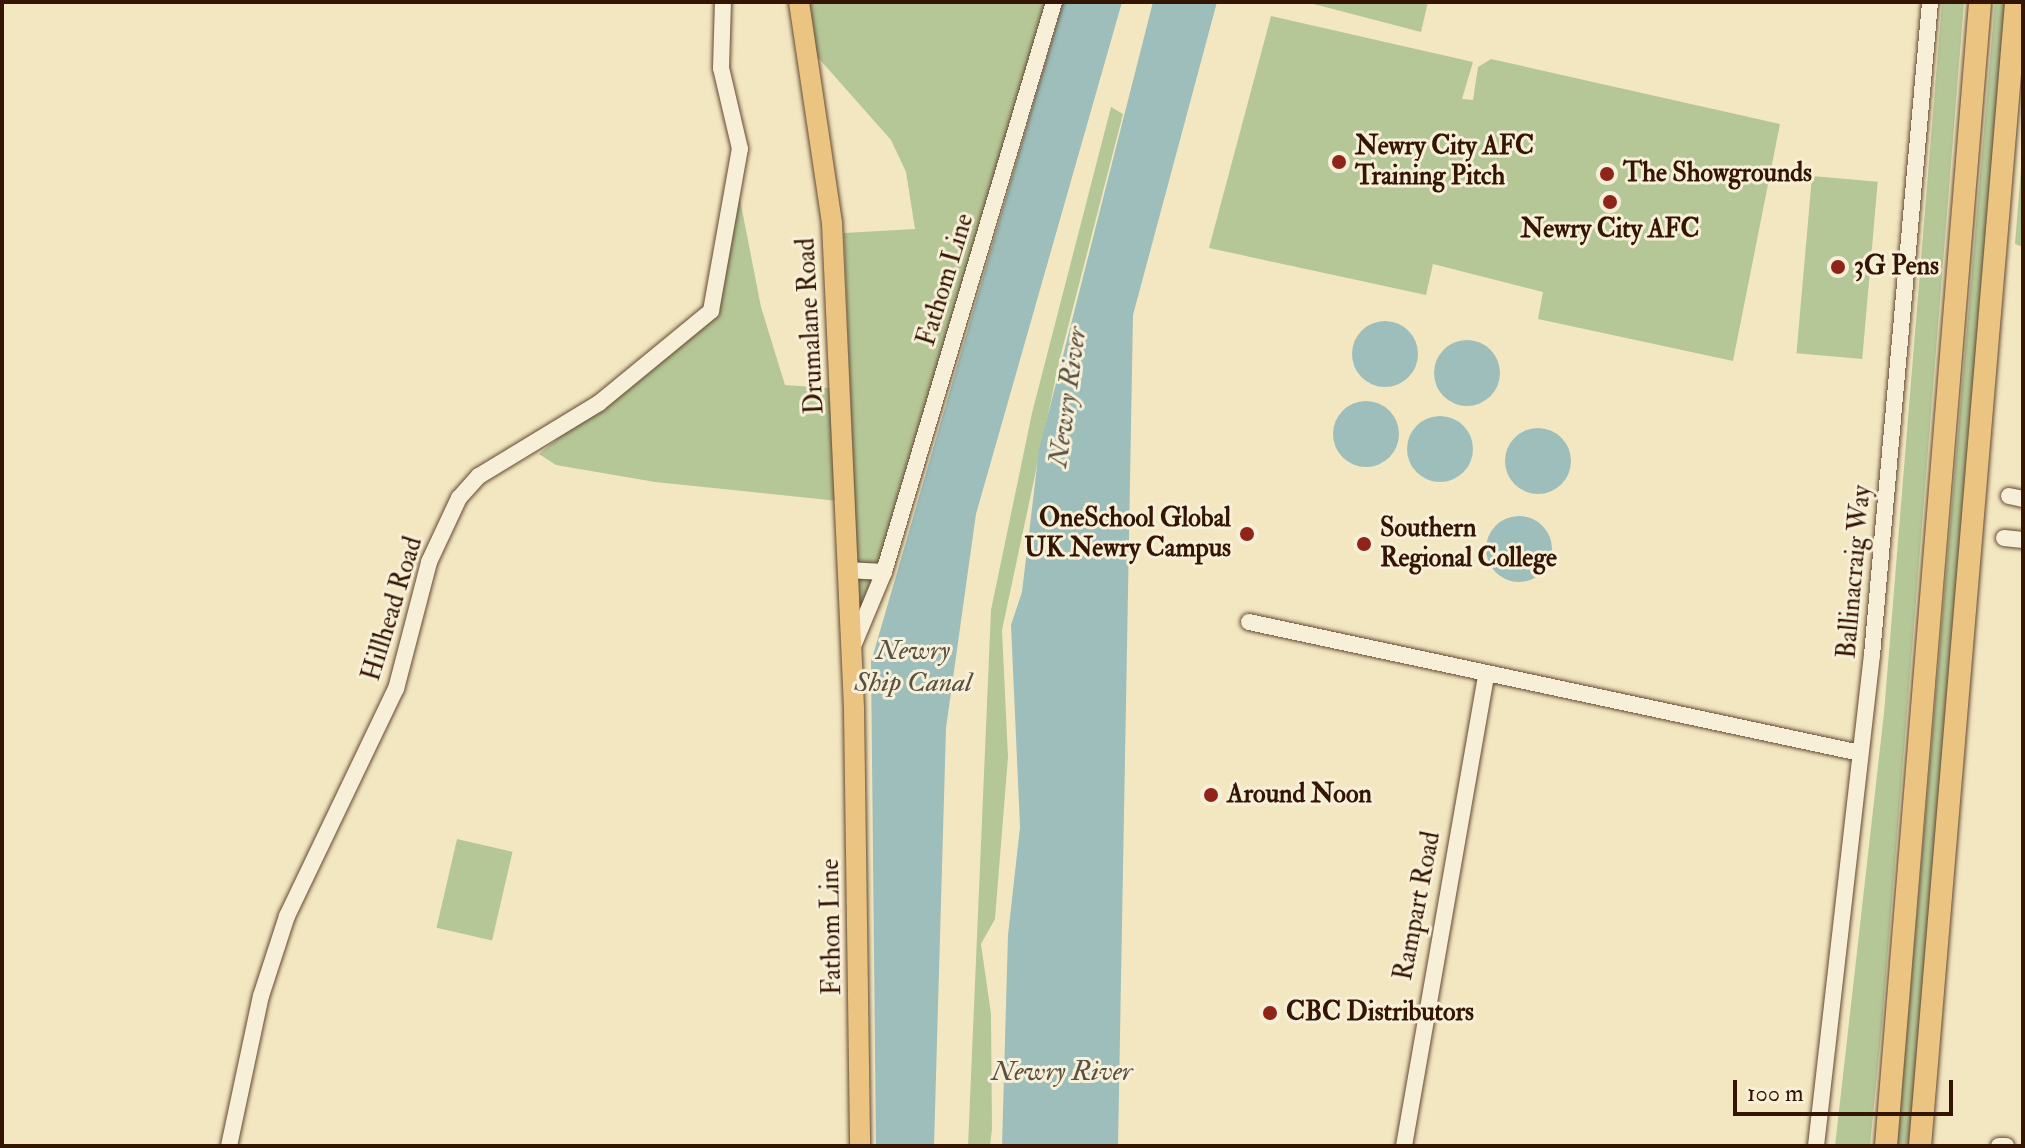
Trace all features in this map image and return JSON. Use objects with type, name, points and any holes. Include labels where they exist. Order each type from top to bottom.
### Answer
[{"type":"highway","points":[[1886,1146],[1980,2]]},
{"type":"highway","points":[[1920,1146],[2016,2]]},
{"type":"main road","name":"Drumalane Road","points":[[799,2],[826,150],[851,651]]},
{"type":"main road","name":"Fathom Line","points":[[851,651],[860,1146]]},
{"type":"street","name":"Hillhead Road","points":[[229,1146],[274,952],[334,806],[396,689],[443,525],[479,476],[563,428],[711,311],[740,149],[721,68],[723,2]]},
{"type":"street","name":"Fathom Line","points":[[851,651],[884,572],[1054,2]]},
{"type":"street","name":"Ballinacraig Way","points":[[1816,1146],[1860,753],[1930,2]]},
{"type":"street","points":[[2004,538],[2023,540]]},
{"type":"street","points":[[846,570],[884,572]]},
{"type":"street","points":[[1249,622],[1860,753]]},
{"type":"street","name":"Rampart Road","points":[[1404,1146],[1486,675]]},
{"type":"street","points":[[1999,1146],[2006,1146]]},
{"type":"green space","points":[[804,2],[1054,2],[860,643],[844,233],[915,229],[906,172],[891,140],[814,53]]},
{"type":"green space","points":[[1306,2],[1428,2],[1421,32]]},
{"type":"green space","points":[[1942,2],[1964,2],[1882,1024],[1870,1146],[1835,1146],[1884,713]]},
{"type":"green space","points":[[1995,2],[2007,2],[1911,1146],[1897,1146]]},
{"type":"green space","points":[[1271,16],[1473,62],[1462,99],[1473,100],[1478,67],[1491,59],[1780,124],[1733,361],[1538,319],[1543,292],[1433,264],[1426,295],[1209,248]]},
{"type":"green space","points":[[1111,107],[1123,114],[1060,358],[1002,630],[1008,757],[995,919],[981,944],[991,1014],[992,1129],[990,1146],[968,1146],[991,610],[1032,413]]},
{"type":"green space","points":[[2023,145],[2023,247],[2015,244]]},
{"type":"green space","name":"3G Pens","points":[[1812,176],[1878,182],[1862,359],[1796,353]]},
{"type":"green space","points":[[737,184],[761,307],[785,385],[829,388],[838,501],[655,482],[556,465],[539,454],[701,325]]},
{"type":"green space","points":[[457,839],[513,852],[492,940],[437,928]]},
{"type":"water","name":"Newry Ship Canal","points":[[1063,2],[1122,2],[976,514],[946,728],[934,1146],[876,1146],[871,662]]},
{"type":"water","name":"Newry River","points":[[1153,2],[1217,2],[1133,315],[1118,1146],[1002,1146],[1008,935],[1020,827],[1011,625],[1022,592],[1039,450]]},
{"type":"water","points":[[1378,321],[1392,321],[1404,326],[1413,335],[1418,354],[1416,367],[1409,378],[1392,387],[1378,387],[1366,382],[1357,373],[1352,361],[1352,347],[1357,335],[1366,326]]},
{"type":"water","points":[[1460,340],[1474,340],[1486,345],[1495,354],[1500,373],[1498,386],[1491,397],[1474,406],[1460,406],[1448,401],[1439,392],[1434,380],[1434,366],[1439,354],[1448,345]]},
{"type":"water","points":[[1359,401],[1373,401],[1385,406],[1394,415],[1399,434],[1397,447],[1390,458],[1373,467],[1359,467],[1347,462],[1338,453],[1333,441],[1333,427],[1338,415],[1347,406]]},
{"type":"water","points":[[1433,416],[1447,416],[1459,421],[1468,430],[1473,449],[1471,462],[1464,473],[1447,482],[1433,482],[1421,477],[1412,468],[1407,456],[1407,442],[1412,430],[1421,421]]},
{"type":"water","points":[[1531,428],[1545,428],[1557,433],[1566,442],[1571,461],[1569,474],[1562,485],[1545,494],[1531,494],[1519,489],[1510,480],[1505,468],[1505,454],[1510,442],[1519,433]]},
{"type":"water","points":[[1525,516],[1543,525],[1550,536],[1550,562],[1543,573],[1532,580],[1513,582],[1500,577],[1491,568],[1486,543],[1491,530],[1500,521]]},
{"type":"place","name":"Newry City AFC Training Pitch","points":[[1339,162]]},
{"type":"place","name":"The Showgrounds","points":[[1607,174]]},
{"type":"place","name":"Newry City AFC","points":[[1610,202]]},
{"type":"place","name":"3G Pens","points":[[1838,267]]},
{"type":"place","name":"OneSchool Global UK Newry Campus","points":[[1247,534]]},
{"type":"place","name":"Southern Regional College","points":[[1364,544]]},
{"type":"place","name":"Around Noon","points":[[1211,795]]},
{"type":"place","name":"CBC Distributors","points":[[1270,1013]]}]
